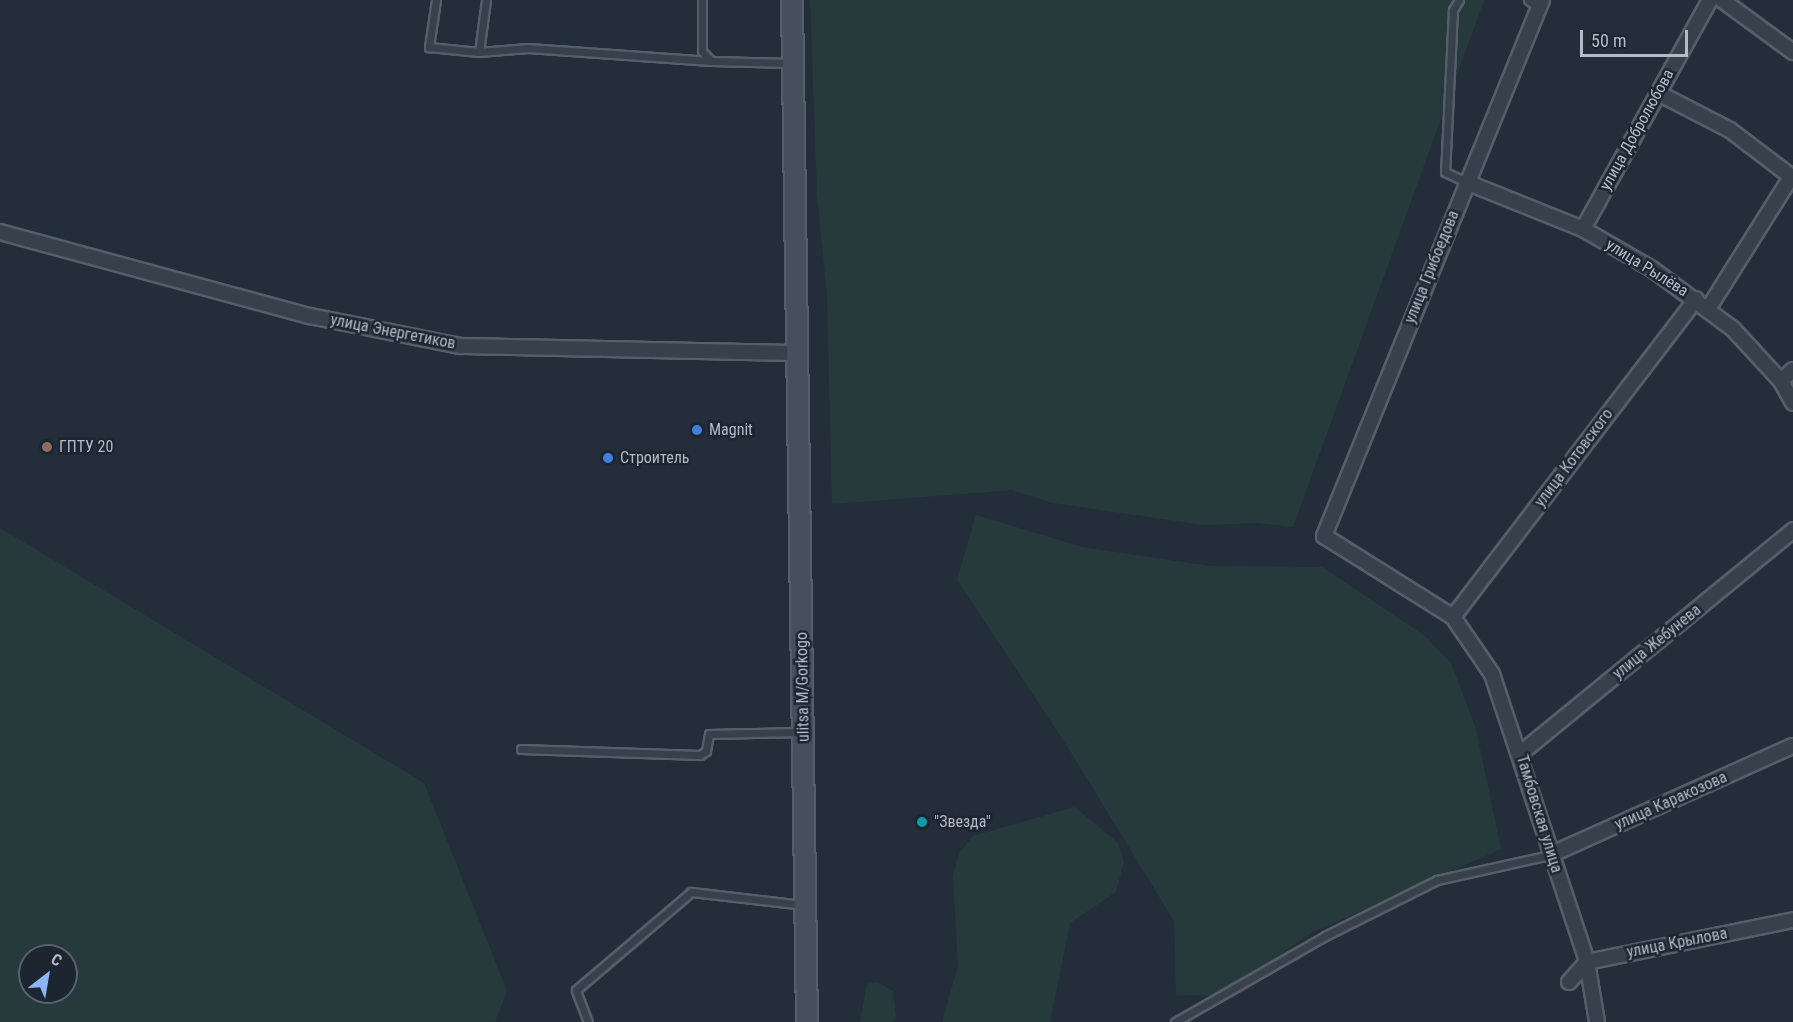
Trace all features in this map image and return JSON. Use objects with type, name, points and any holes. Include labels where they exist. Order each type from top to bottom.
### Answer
[{"type":"main road","name":"ulitsa M/Gorkogo","points":[[792,0],[807,1022]]},
{"type":"street","name":"улица Добролюбова","points":[[1583,230],[1710,0]]},
{"type":"street","points":[[1722,0],[1793,52]]},
{"type":"street","name":"улица Грибоедова","points":[[1453,617],[1324,536],[1536,3]]},
{"type":"street","points":[[1658,93],[1730,130],[1792,178],[1708,309]]},
{"type":"street","name":"улица Рылёва","points":[[1466,182],[1583,230],[1696,299],[1733,328],[1781,381],[1793,403]]},
{"type":"street","name":"улица Энергетиков","points":[[0,232],[310,316],[460,346],[797,353]]},
{"type":"street","name":"улица Котовского","points":[[1453,617],[1696,299]]},
{"type":"street","points":[[1781,381],[1793,370]]},
{"type":"street","name":"улица Жебунева","points":[[1521,753],[1793,530]]},
{"type":"street","name":"Тамбовская улица","points":[[1453,617],[1492,674],[1521,753],[1550,855],[1587,962],[1597,1022]]},
{"type":"street","name":"улица Каракозова","points":[[1550,855],[1793,746]]},
{"type":"street","name":"улица Крылова","points":[[1587,962],[1793,920]]},
{"type":"street","points":[[1569,982],[1587,962]]},
{"type":"lane","points":[[436,0],[429,48],[479,52],[528,48],[711,61],[794,63]]},
{"type":"lane","points":[[479,52],[486,0]]},
{"type":"lane","points":[[702,0],[702,51],[711,61]]},
{"type":"lane","points":[[1459,0],[1453,10],[1445,172],[1466,182]]},
{"type":"lane","points":[[521,749],[700,756],[706,751],[709,734],[803,732]]},
{"type":"lane","points":[[1174,1022],[1325,936],[1437,880],[1550,855]]},
{"type":"lane","points":[[588,1022],[576,990],[691,892],[805,905]]},
{"type":"green space","points":[[810,0],[1484,0],[1293,527],[1257,523],[1204,525],[1053,503],[1012,490],[832,504],[827,295],[817,195]]},
{"type":"green space","points":[[976,515],[1082,547],[1210,566],[1322,567],[1425,636],[1451,663],[1476,729],[1501,849],[1311,933],[1222,996],[1176,995],[1174,921],[1067,746],[957,580]]},
{"type":"green space","points":[[0,528],[424,783],[507,991],[495,1022],[0,1022]]},
{"type":"green space","points":[[1075,807],[1118,843],[1124,861],[1116,892],[1070,923],[1050,1022],[942,1022],[958,966],[953,876],[959,854],[973,836]]},
{"type":"green space","points":[[877,982],[893,991],[896,1016],[892,1022],[860,1022],[867,984]]},
{"type":"place","name":"Magnit","points":[[697,430]]},
{"type":"place","name":"ГПТУ 20","points":[[47,447]]},
{"type":"place","name":"Строитель","points":[[608,458]]},
{"type":"place","name":"\"Звезда\"","points":[[922,822]]}]
